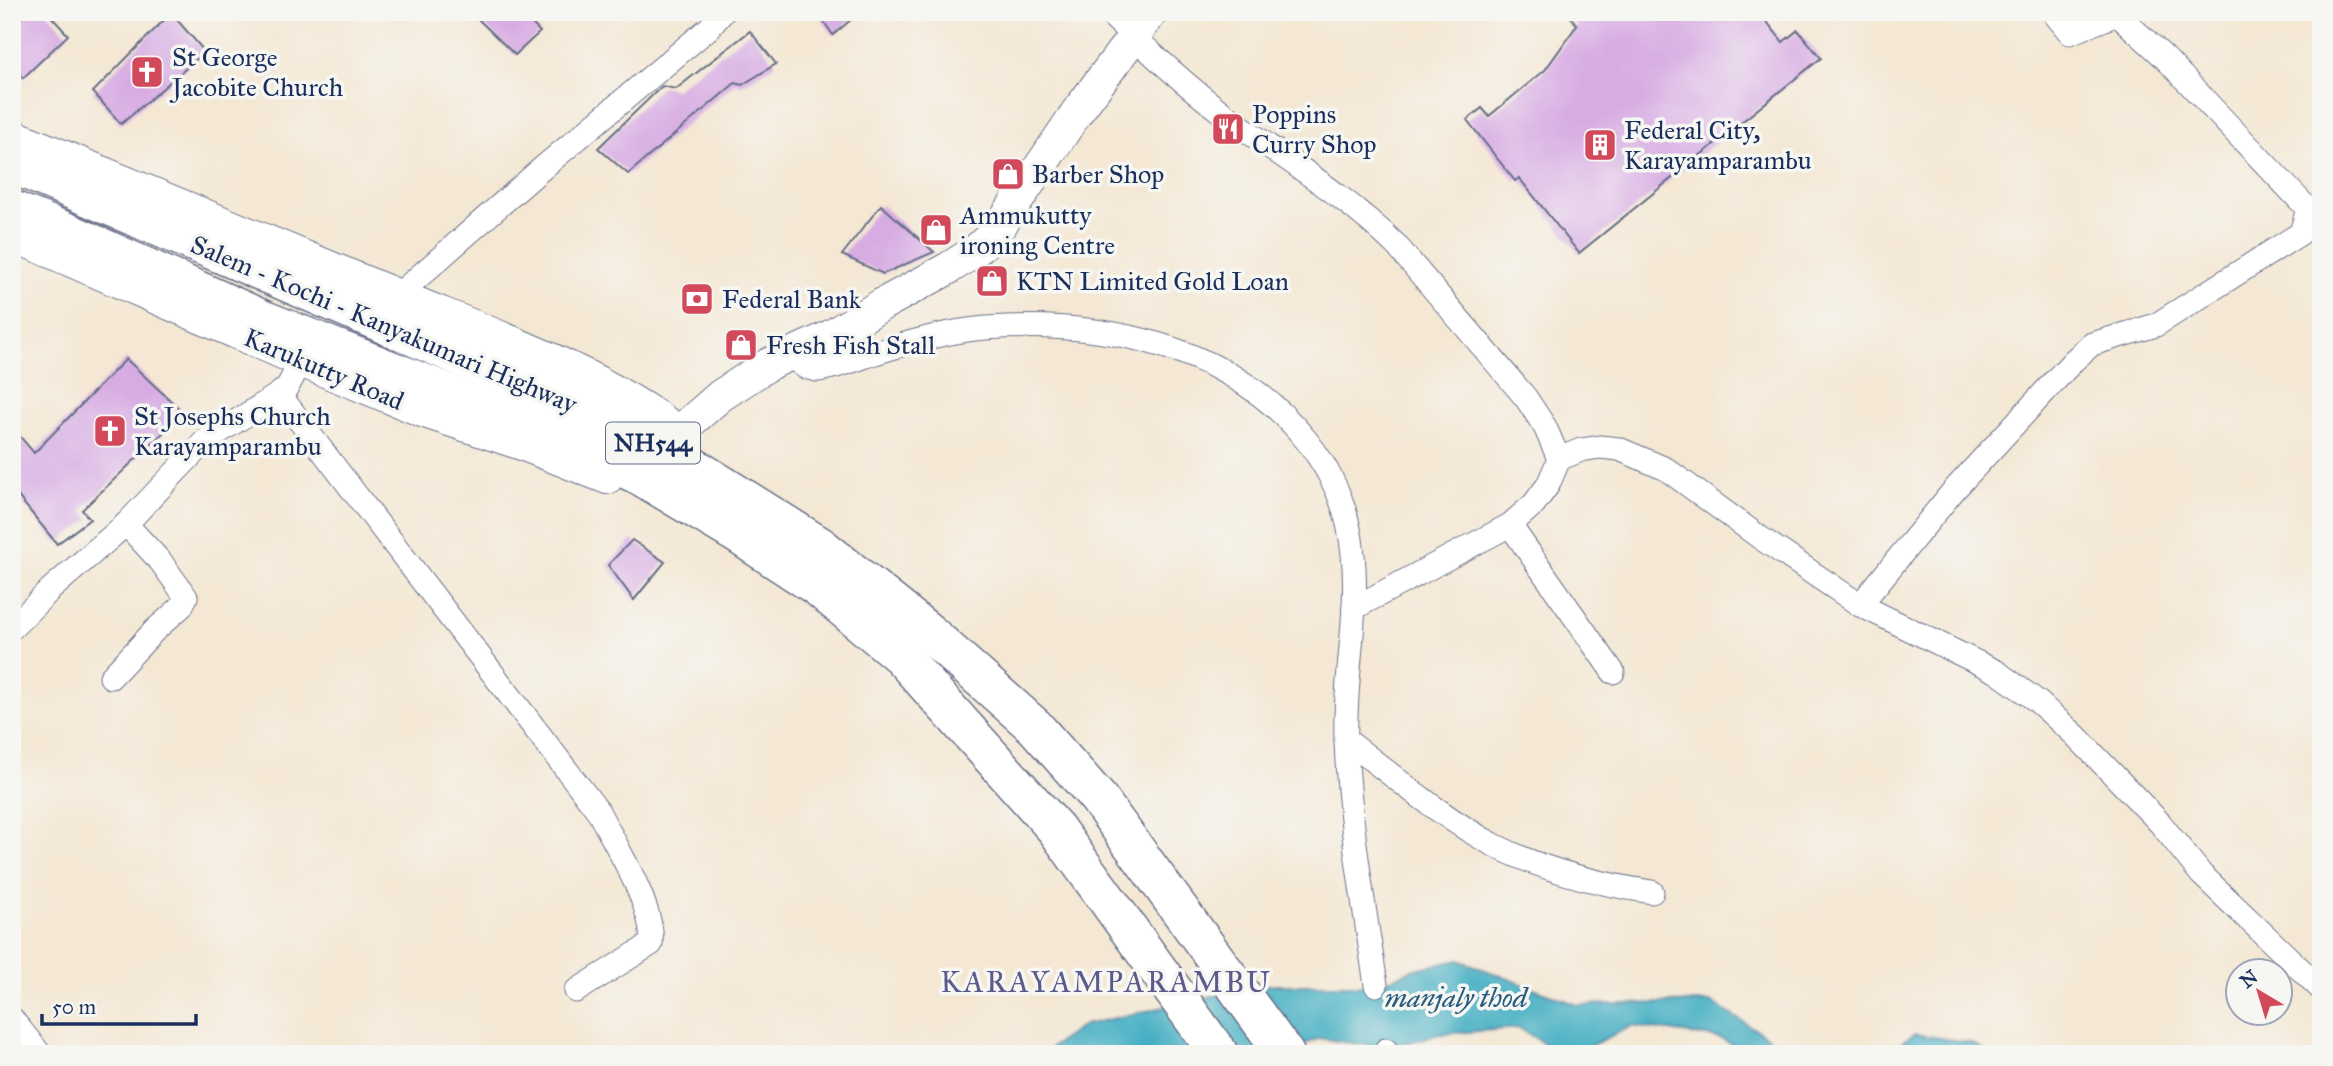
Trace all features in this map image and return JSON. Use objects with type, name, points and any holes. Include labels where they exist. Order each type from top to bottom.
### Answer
[{"type":"highway","name":"Salem - Kochi - Kanyakumari Highway","points":[[12,164],[491,369],[661,453],[820,546],[928,632],[1035,727],[1098,798],[1285,1054]]},
{"type":"highway","name":"Salem - Kochi - Kanyakumari Highway","points":[[12,210],[264,320],[555,435],[661,453],[737,534],[819,588],[901,656],[1056,829],[1219,1054]]},
{"type":"street","points":[[398,295],[539,171],[709,28],[723,12]]},
{"type":"street","points":[[1108,12],[1142,24],[1226,115],[1350,202],[1396,245],[1526,398],[1545,427],[1559,460]]},
{"type":"street","points":[[1860,605],[1954,490],[2073,361],[2092,344],[2157,325],[2301,233],[2308,209],[2164,57],[2117,14],[2070,33],[2053,12]]},
{"type":"street","points":[[661,453],[720,396],[788,354],[831,336],[974,252],[996,232],[1142,24]]},
{"type":"street","points":[[12,135],[574,371],[651,411],[661,453]]},
{"type":"street","name":"Karukutty Road","points":[[12,235],[425,412],[519,443],[609,479],[626,480],[661,453]]},
{"type":"street","points":[[788,354],[805,367],[817,370],[931,337],[984,328],[1014,327],[1119,334],[1188,353],[1219,368],[1284,415],[1314,451],[1335,487],[1348,524],[1354,608],[1346,740],[1352,826],[1376,985]]},
{"type":"street","points":[[12,628],[51,589],[126,524],[205,441],[288,386],[301,361]]},
{"type":"street","points":[[279,394],[598,811],[637,887],[653,932],[651,944],[576,991]]},
{"type":"street","points":[[1354,608],[1510,525],[1534,504],[1548,485],[1559,460],[1581,450],[1600,447],[1619,449],[1666,469],[1762,539],[1860,605],[1997,672],[2037,701],[2075,734],[2160,823],[2201,874],[2321,989]]},
{"type":"street","points":[[111,677],[155,630],[181,607],[186,597],[161,562],[126,524]]},
{"type":"street","points":[[1510,525],[1613,672]]},
{"type":"street","points":[[1346,740],[1439,810],[1492,844],[1516,855],[1588,879],[1652,892]]},
{"type":"street","points":[[12,1019],[40,1054]]},
{"type":"water","name":"manjaly thod","points":[[1459,960],[1578,1005],[1710,1002],[1796,1054],[1752,1054],[1719,1038],[1632,1026],[1573,1054],[1561,1054],[1519,1028],[1441,1034],[1385,1048],[1319,1038],[1282,1054],[1042,1054],[1084,1025],[1262,985],[1376,985],[1415,969]]},
{"type":"water","points":[[1914,1034],[1971,1043],[1991,1054],[1883,1054]]},
{"type":"building","points":[[27,12],[47,12],[68,35],[23,78],[12,67],[12,26]]},
{"type":"building","points":[[489,12],[521,12],[540,32],[515,55],[479,20]]},
{"type":"building","points":[[817,12],[860,12],[833,35]]},
{"type":"building","name":"Federal City, Karayamparambu","points":[[1567,12],[1759,12],[1783,42],[1798,30],[1821,58],[1579,253],[1519,178],[1515,181],[1467,120],[1482,108],[1489,116],[1545,70],[1577,25]]},
{"type":"building","name":"St George Jacobite Church","points":[[171,13],[205,52],[121,124],[93,92]]},
{"type":"building","points":[[750,31],[776,64],[742,85],[735,83],[628,174],[598,148],[662,86],[676,89]]},
{"type":"building","points":[[881,205],[934,252],[883,274],[842,255]]},
{"type":"building","name":"St Josephs Church Karayamparambu","points":[[126,359],[184,413],[82,510],[90,519],[57,544],[12,489],[12,427],[34,453]]},
{"type":"building","points":[[632,540],[665,562],[634,600],[608,565]]},
{"type":"place","name":"St George Jacobite Church","points":[[147,72]]},
{"type":"place","name":"Poppins Curry Shop","points":[[1228,129]]},
{"type":"place","name":"Federal City, Karayamparambu","points":[[1600,145]]},
{"type":"place","name":"Barber Shop","points":[[1008,174]]},
{"type":"place","name":"Ammukutty ironing Centre","points":[[936,230]]},
{"type":"place","name":"KTN Limited Gold Loan","points":[[992,281]]},
{"type":"place","name":"Federal Bank","points":[[697,299]]},
{"type":"place","name":"Fresh Fish Stall","points":[[741,345]]},
{"type":"place","name":"St Josephs Church Karayamparambu","points":[[110,431]]},
{"type":"district","name":"KARAYAMPARAMBU","points":[[1106,982]]}]
